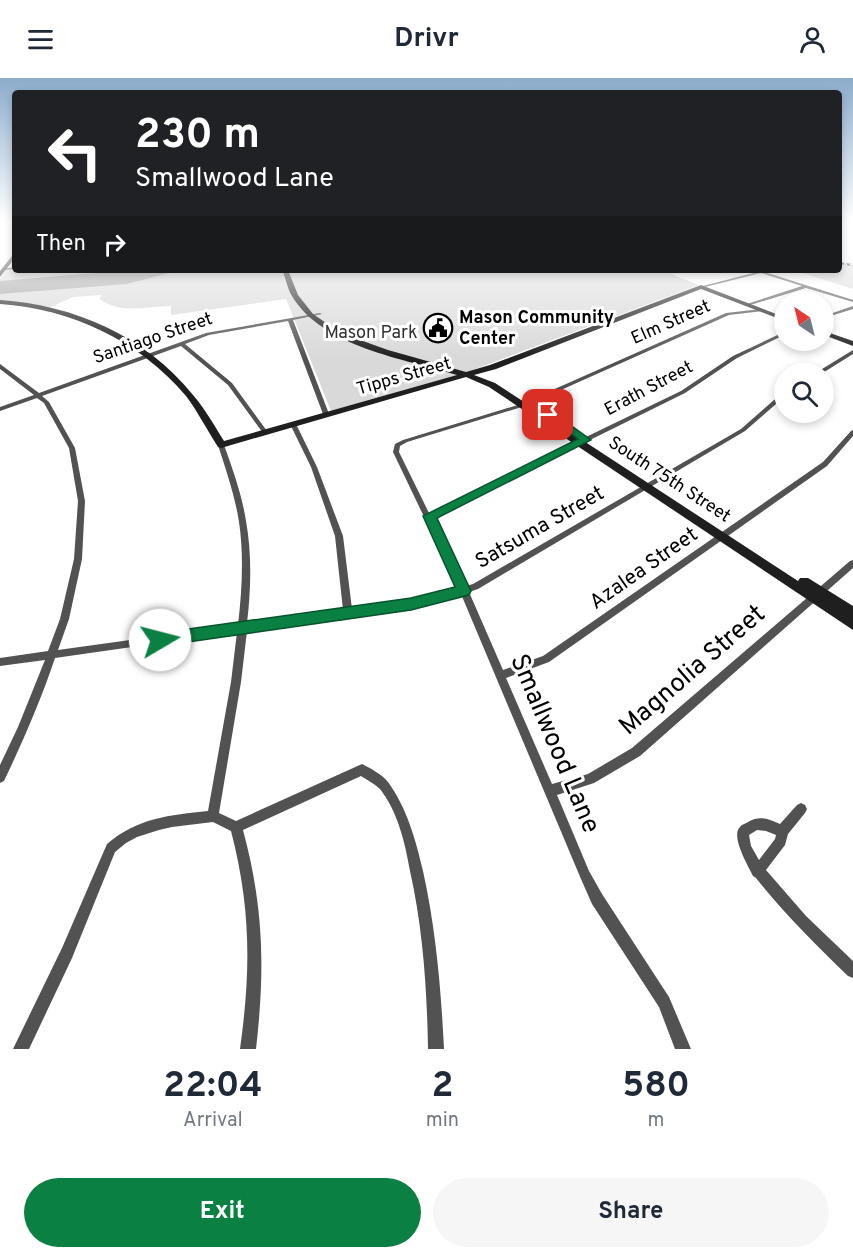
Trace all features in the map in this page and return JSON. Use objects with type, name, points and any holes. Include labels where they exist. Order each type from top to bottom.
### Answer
[{"type":"street","name":"South 75th Street","points":[[286,273],[296,297],[316,315],[370,344],[498,382],[582,441],[816,594],[853,624]]},
{"type":"street","name":"South 75th Street","points":[[293,273],[303,296],[316,315]]},
{"type":"street","name":"Tipps Street","points":[[221,446],[471,374],[701,287],[750,273]]},
{"type":"street","name":"Tipps Street","points":[[764,273],[807,286]]},
{"type":"street","points":[[749,305],[807,286],[853,301]]},
{"type":"street","points":[[701,287],[774,315]]},
{"type":"street","points":[[0,302],[32,305],[89,323],[116,335],[147,356],[192,398],[221,446],[237,494],[246,548],[242,628],[213,816]]},
{"type":"street","points":[[834,314],[853,307]]},
{"type":"street","name":"Elm Street","points":[[397,449],[397,445],[405,441],[526,403],[728,314],[761,310]]},
{"type":"street","name":"Santiago Street","points":[[0,409],[215,332],[316,315]]},
{"type":"street","points":[[290,320],[326,414]]},
{"type":"street","points":[[834,337],[853,344]]},
{"type":"street","name":"Erath Street","points":[[429,516],[683,392],[735,357],[774,338]]},
{"type":"street","points":[[181,343],[230,384],[265,432]]},
{"type":"street","points":[[834,363],[853,352]]},
{"type":"street","points":[[0,366],[24,381],[60,422],[73,449],[82,485],[80,549],[72,592],[15,746],[0,777]]},
{"type":"street","name":"Satsuma Street","points":[[0,662],[411,604],[464,591],[475,587],[743,430],[774,403]]},
{"type":"street","points":[[293,424],[314,467],[339,536],[348,613]]},
{"type":"street","name":"Azalea Street","points":[[501,675],[546,659],[825,464],[853,432]]},
{"type":"street","name":"Smallwood Lane","points":[[397,449],[464,591],[597,899],[659,994],[683,1049]]},
{"type":"street","name":"Magnolia Street","points":[[549,791],[590,779],[636,752],[853,562]]},
{"type":"street","name":"South 75th Street","points":[[816,594],[853,613]]},
{"type":"street","points":[[21,1049],[67,953],[111,848],[122,837],[143,827],[213,816],[236,827],[362,770],[372,773],[383,782],[399,813],[416,865],[428,928],[435,992],[436,1049]]},
{"type":"street","points":[[758,872],[782,842],[782,832],[801,809]]},
{"type":"street","points":[[782,832],[758,824],[747,826],[741,833],[741,845],[758,872],[853,971]]},
{"type":"street","points":[[236,827],[254,898],[257,961],[248,1049]]},
{"type":"green space","points":[[842,267],[853,267],[853,289],[802,273],[842,273]]},
{"type":"green space","name":"Mason Park","points":[[12,269],[12,273],[680,273],[671,274],[699,285],[465,373],[331,411],[286,299],[171,315],[171,306],[116,307],[100,299],[101,295],[73,297],[49,308],[0,301],[0,279],[6,270]]},
{"type":"shaded area","points":[[94,273],[169,273],[127,284],[0,294],[0,281]]},
{"type":"place","name":"Mason Community Center","points":[[438,328]]},
{"type":"route","points":[[160,640],[411,604],[464,591],[429,516],[585,440],[548,415]]}]
